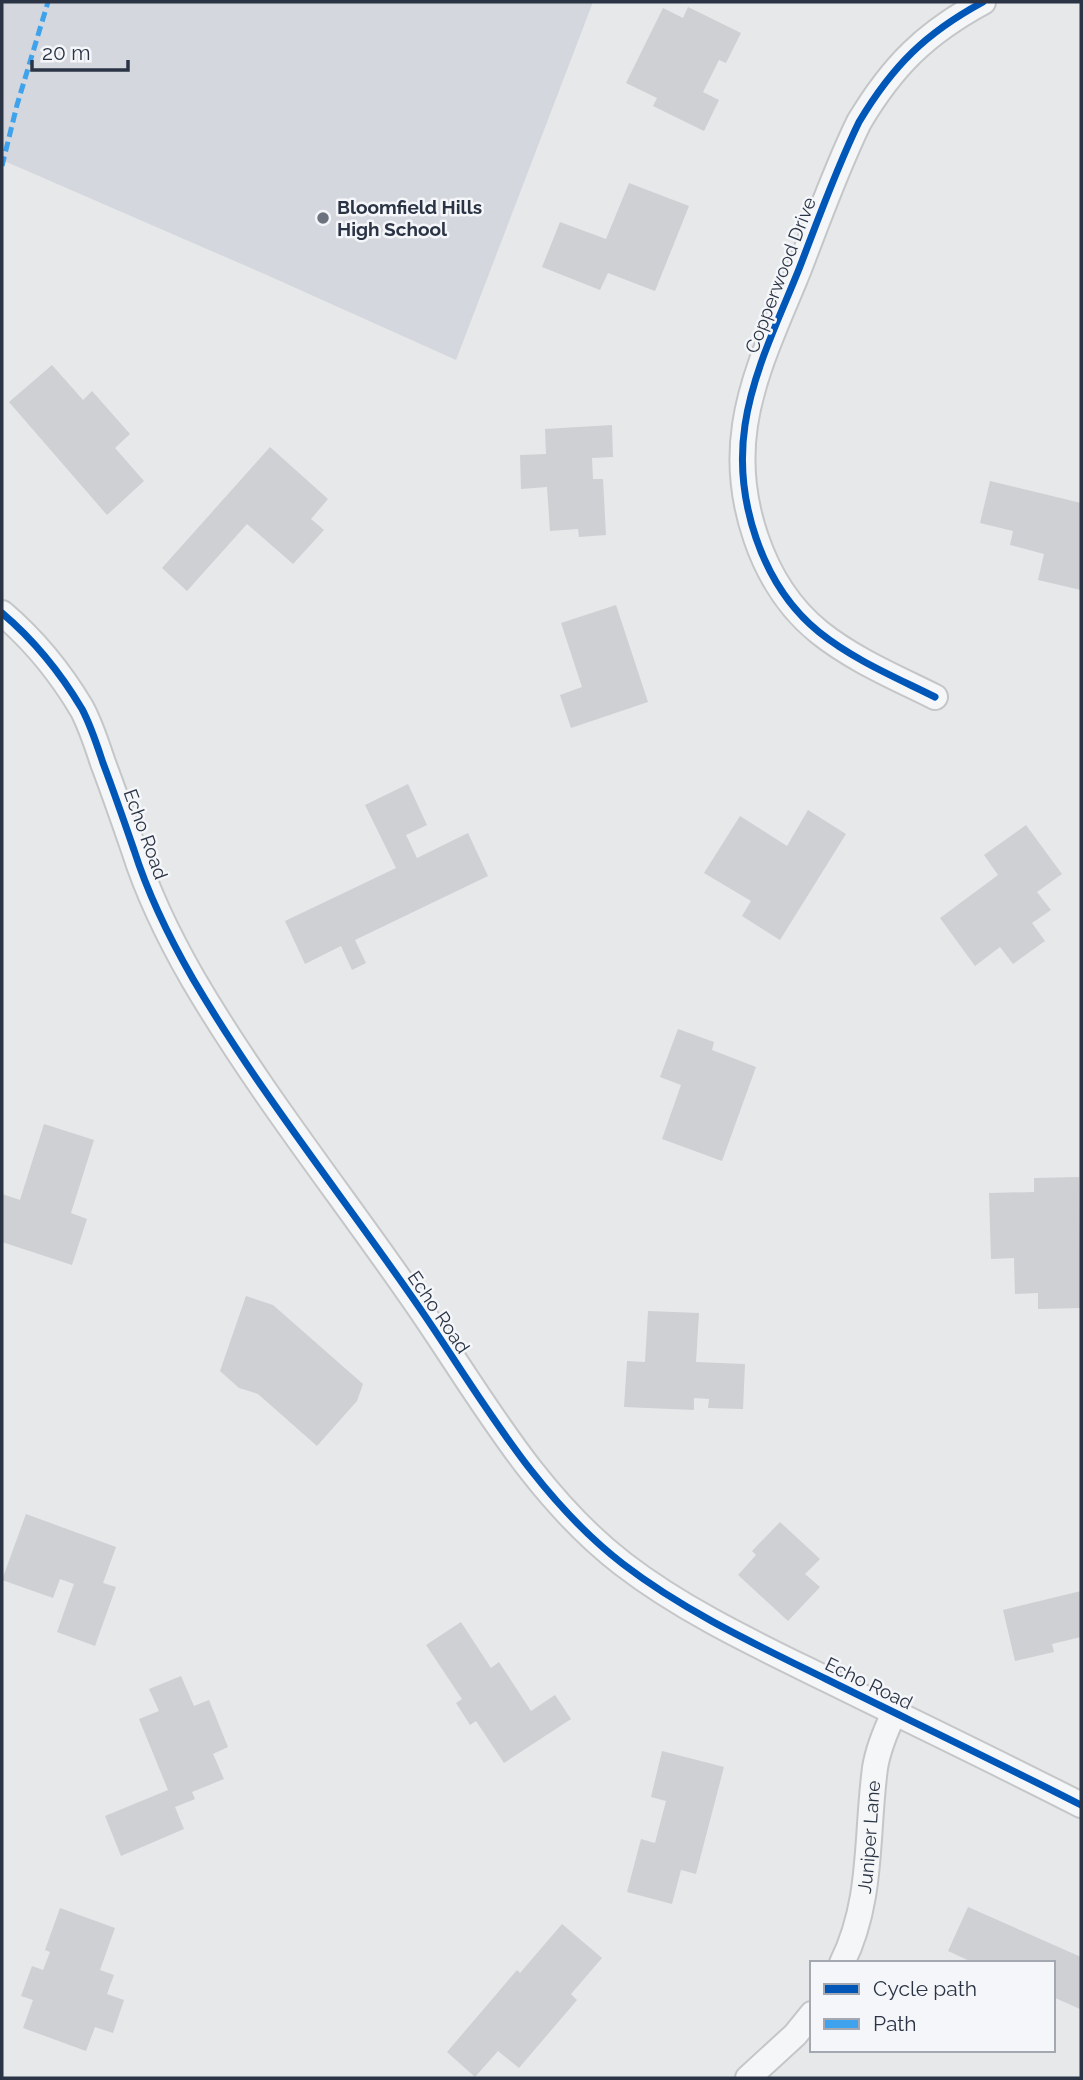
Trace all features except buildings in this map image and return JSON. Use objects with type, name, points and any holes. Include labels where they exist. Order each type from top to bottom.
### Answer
[{"type":"street","name":"Copperwood Drive","points":[[935,697],[854,657],[818,631],[791,603],[774,578],[760,549],[750,516],[744,484],[745,426],[765,355],[859,121],[899,64],[955,17],[983,2]]},
{"type":"street","name":"Echo Road","points":[[2,613],[48,657],[84,712],[135,855],[159,913],[191,976],[229,1037],[340,1199],[422,1311],[468,1385],[528,1469],[569,1515],[601,1546],[681,1603],[786,1659],[1081,1805]]},
{"type":"street","name":"Juniper Lane","points":[[843,1961],[856,1932],[863,1905],[869,1867],[875,1767],[894,1713]]},
{"type":"street","points":[[748,2078],[810,2016]]},
{"type":"shaded area","name":"Bloomfield Hills High School","points":[[2,2],[593,2],[456,360],[2,160]]},
{"type":"marked path","points":[[2,166],[48,2]]},
{"type":"cycle path","points":[[935,697],[846,651],[819,632],[799,613],[781,590],[756,538],[748,510],[743,453],[745,425],[760,365],[859,122],[885,84],[912,52],[944,26],[983,2]]},
{"type":"cycle path","points":[[2,613],[46,658],[82,709],[153,900],[184,964],[219,1022],[512,1445],[563,1508],[623,1564],[696,1612],[1081,1805]]},
{"type":"place","name":"Bloomfield Hills High School","points":[[323,218]]}]
